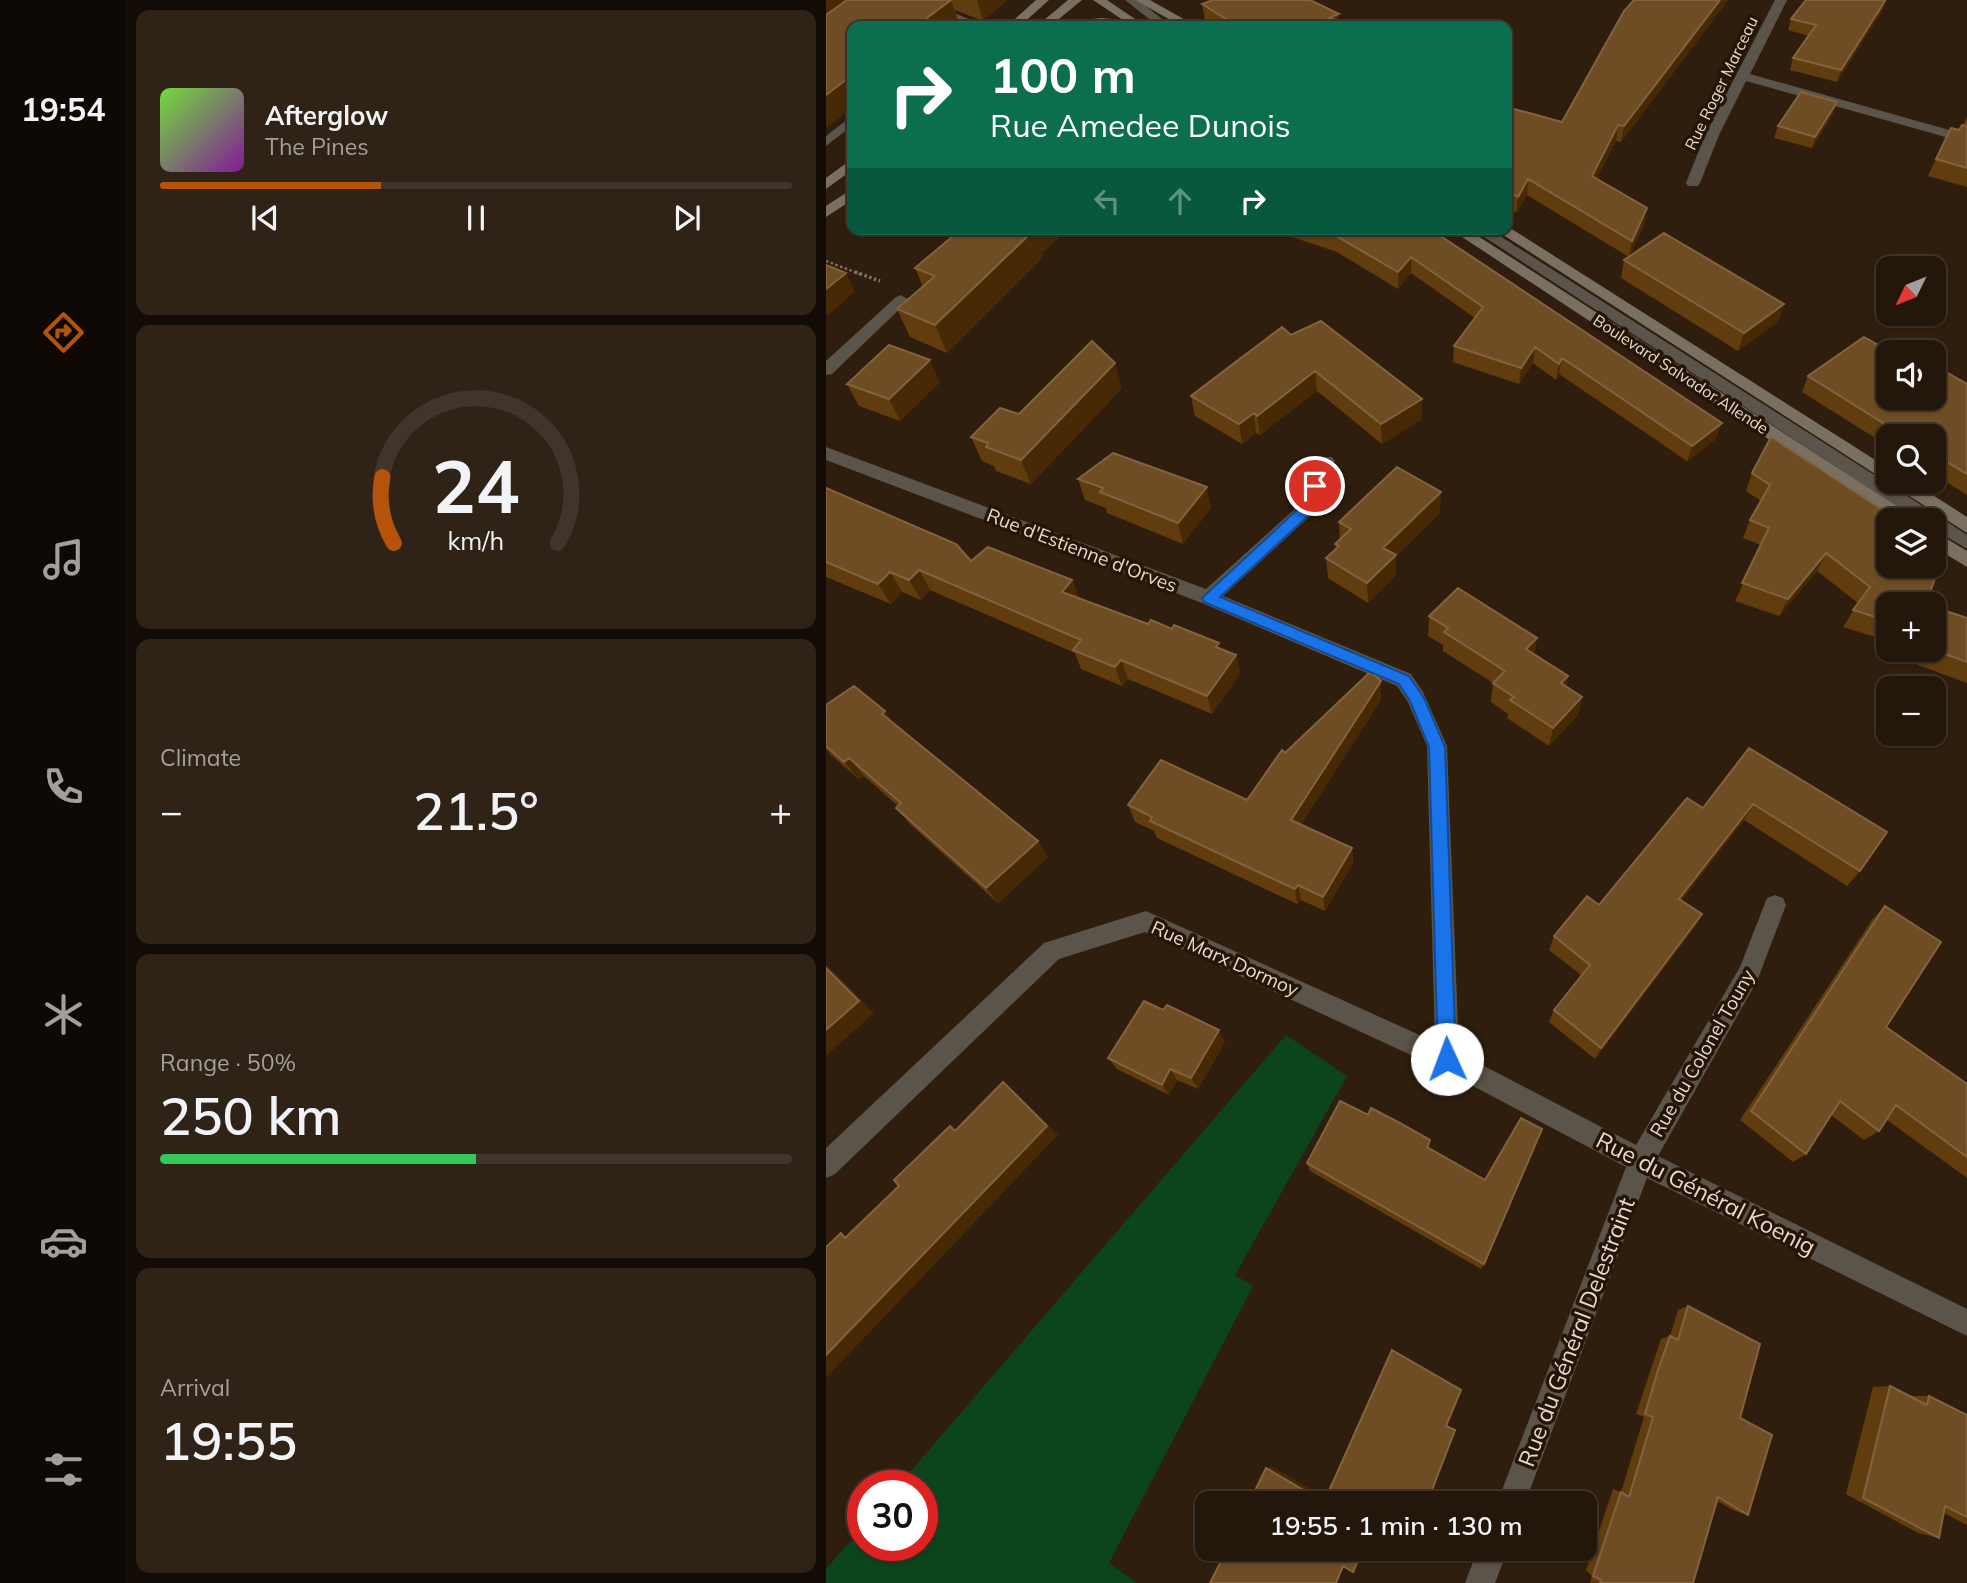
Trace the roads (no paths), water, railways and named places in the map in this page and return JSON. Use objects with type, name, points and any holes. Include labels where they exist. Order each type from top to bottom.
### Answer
[{"type":"main road","points":[[1019,21],[1043,0]]},
{"type":"main road","points":[[1049,21],[1076,0]]},
{"type":"main road","points":[[1100,0],[1132,21]]},
{"type":"main road","points":[[1141,0],[1181,21]]},
{"type":"main road","points":[[826,185],[847,167]]},
{"type":"main road","points":[[826,212],[847,197]]},
{"type":"main road","name":"Boulevard Salvador Allende","points":[[1466,235],[1887,508]]},
{"type":"main road","name":"Boulevard Salvador Allende","points":[[1510,235],[1876,467]]},
{"type":"main road","points":[[1917,494],[1967,526]]},
{"type":"main road","points":[[1946,546],[1967,560]]},
{"type":"street","name":"Rue Roger Marceau","points":[[1693,183],[1713,135],[1781,0]]},
{"type":"street","points":[[1742,76],[1967,139]]},
{"type":"street","points":[[826,370],[901,300]]},
{"type":"street","name":"Rue d'Estienne d'Orves","points":[[826,453],[1209,598],[1404,680],[1416,698],[1437,747],[1447,1059]]},
{"type":"street","points":[[1209,598],[1304,511],[1326,461]]},
{"type":"street","name":"Rue du Colonel Touny","points":[[1641,1161],[1749,973],[1775,905]]},
{"type":"street","name":"Rue Marx Dormoy","points":[[826,1165],[1052,951],[1146,921],[1447,1059]]},
{"type":"street","name":"Rue du Général Koenig","points":[[1447,1059],[1641,1161],[1967,1323]]},
{"type":"street","name":"Rue du Général Delestraint","points":[[1516,1491],[1641,1161]]},
{"type":"street","points":[[1480,1583],[1488,1561]]},
{"type":"lane","points":[[911,0],[968,21]]},
{"type":"lane","points":[[1131,0],[1158,21]]},
{"type":"lane","points":[[826,142],[847,124]]},
{"type":"lane","points":[[1488,235],[1912,508]]},
{"type":"lane","points":[[1946,530],[1967,543]]}]
